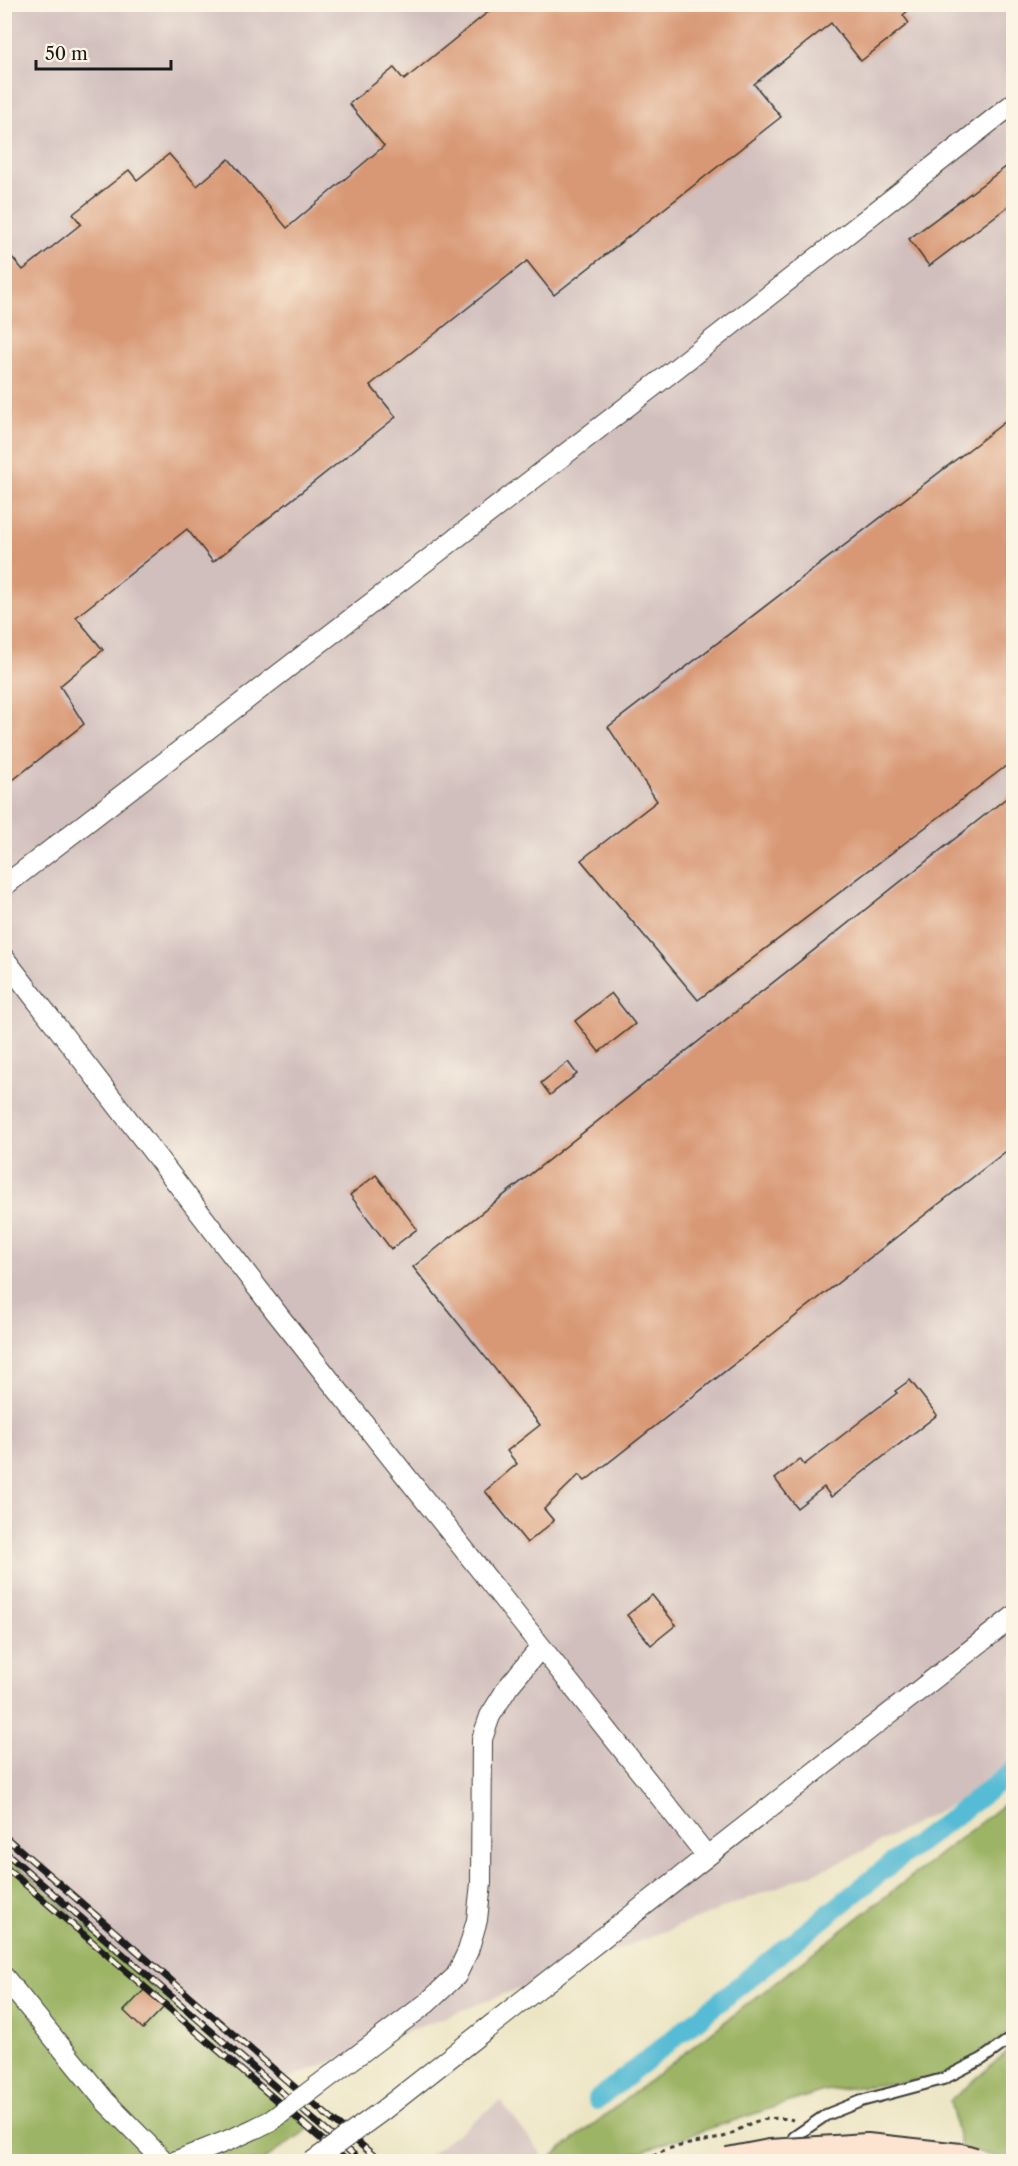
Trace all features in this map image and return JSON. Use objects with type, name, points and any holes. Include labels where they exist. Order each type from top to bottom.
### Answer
[{"type":"street","points":[[4,886],[663,379],[1014,103]]},
{"type":"street","points":[[4,958],[279,1316],[707,1856]]},
{"type":"street","points":[[312,2162],[382,2111],[1014,1616]]},
{"type":"street","points":[[174,2162],[272,2120],[427,2003],[456,1976],[468,1951],[477,1920],[482,1883],[482,1739],[490,1716],[508,1687],[542,1647]]},
{"type":"street","points":[[4,1977],[105,2101],[165,2162]]},
{"type":"street","points":[[729,2162],[770,2154],[867,2148],[960,2158],[974,2162]]},
{"type":"lane","points":[[791,2162],[794,2137],[825,2115],[861,2100],[943,2079],[982,2059],[1014,2036]]},
{"type":"path","points":[[646,2162],[650,2157],[668,2148],[692,2145],[725,2136],[757,2121],[782,2117],[811,2125]]},
{"type":"shaded area","points":[[4,5],[1013,5],[1013,1772],[844,1861],[223,2104],[5,1905]]},
{"type":"shaded area","points":[[500,2101],[547,2161],[421,2161]]},
{"type":"green space","points":[[1013,1797],[1013,2028],[956,2076],[823,2091],[611,2161],[551,2162],[549,2159]]},
{"type":"green space","points":[[4,1853],[310,2128],[262,2161],[5,2161]]},
{"type":"green space","points":[[1013,2047],[1013,2161],[961,2148],[950,2101]]},
{"type":"building","points":[[498,4],[916,4],[903,15],[909,23],[861,61],[831,23],[754,84],[781,117],[554,295],[527,261],[370,385],[396,417],[213,562],[187,529],[76,617],[103,650],[60,686],[84,724],[4,787],[4,248],[23,270],[81,224],[73,214],[129,170],[137,180],[169,154],[197,186],[229,159],[287,228],[384,146],[349,104],[394,68],[404,80]]},
{"type":"building","points":[[1014,161],[1014,202],[929,266],[909,239]]},
{"type":"building","points":[[1014,415],[1014,760],[698,1000],[581,860],[657,801],[608,727]]},
{"type":"building","points":[[1014,792],[1014,1145],[585,1481],[579,1475],[544,1509],[554,1521],[527,1543],[485,1491],[517,1464],[507,1451],[540,1425],[413,1267]]},
{"type":"building","points":[[611,993],[635,1024],[599,1052],[575,1021]]},
{"type":"building","points":[[568,1062],[577,1074],[550,1095],[541,1083]]},
{"type":"building","points":[[376,1175],[417,1229],[391,1249],[350,1195]]},
{"type":"building","points":[[910,1380],[937,1415],[831,1497],[824,1487],[797,1508],[775,1479],[800,1459],[804,1465],[897,1393],[895,1391]]},
{"type":"building","points":[[652,1595],[676,1625],[651,1645],[627,1615]]},
{"type":"building","points":[[144,1990],[164,2007],[143,2029],[124,2011]]},
{"type":"waterway","points":[[597,2100],[892,1863],[1014,1771]]},
{"type":"railway","points":[[4,1836],[381,2162]]},
{"type":"railway","points":[[4,1851],[362,2162]]},
{"type":"railway","points":[[4,1866],[348,2162]]}]
